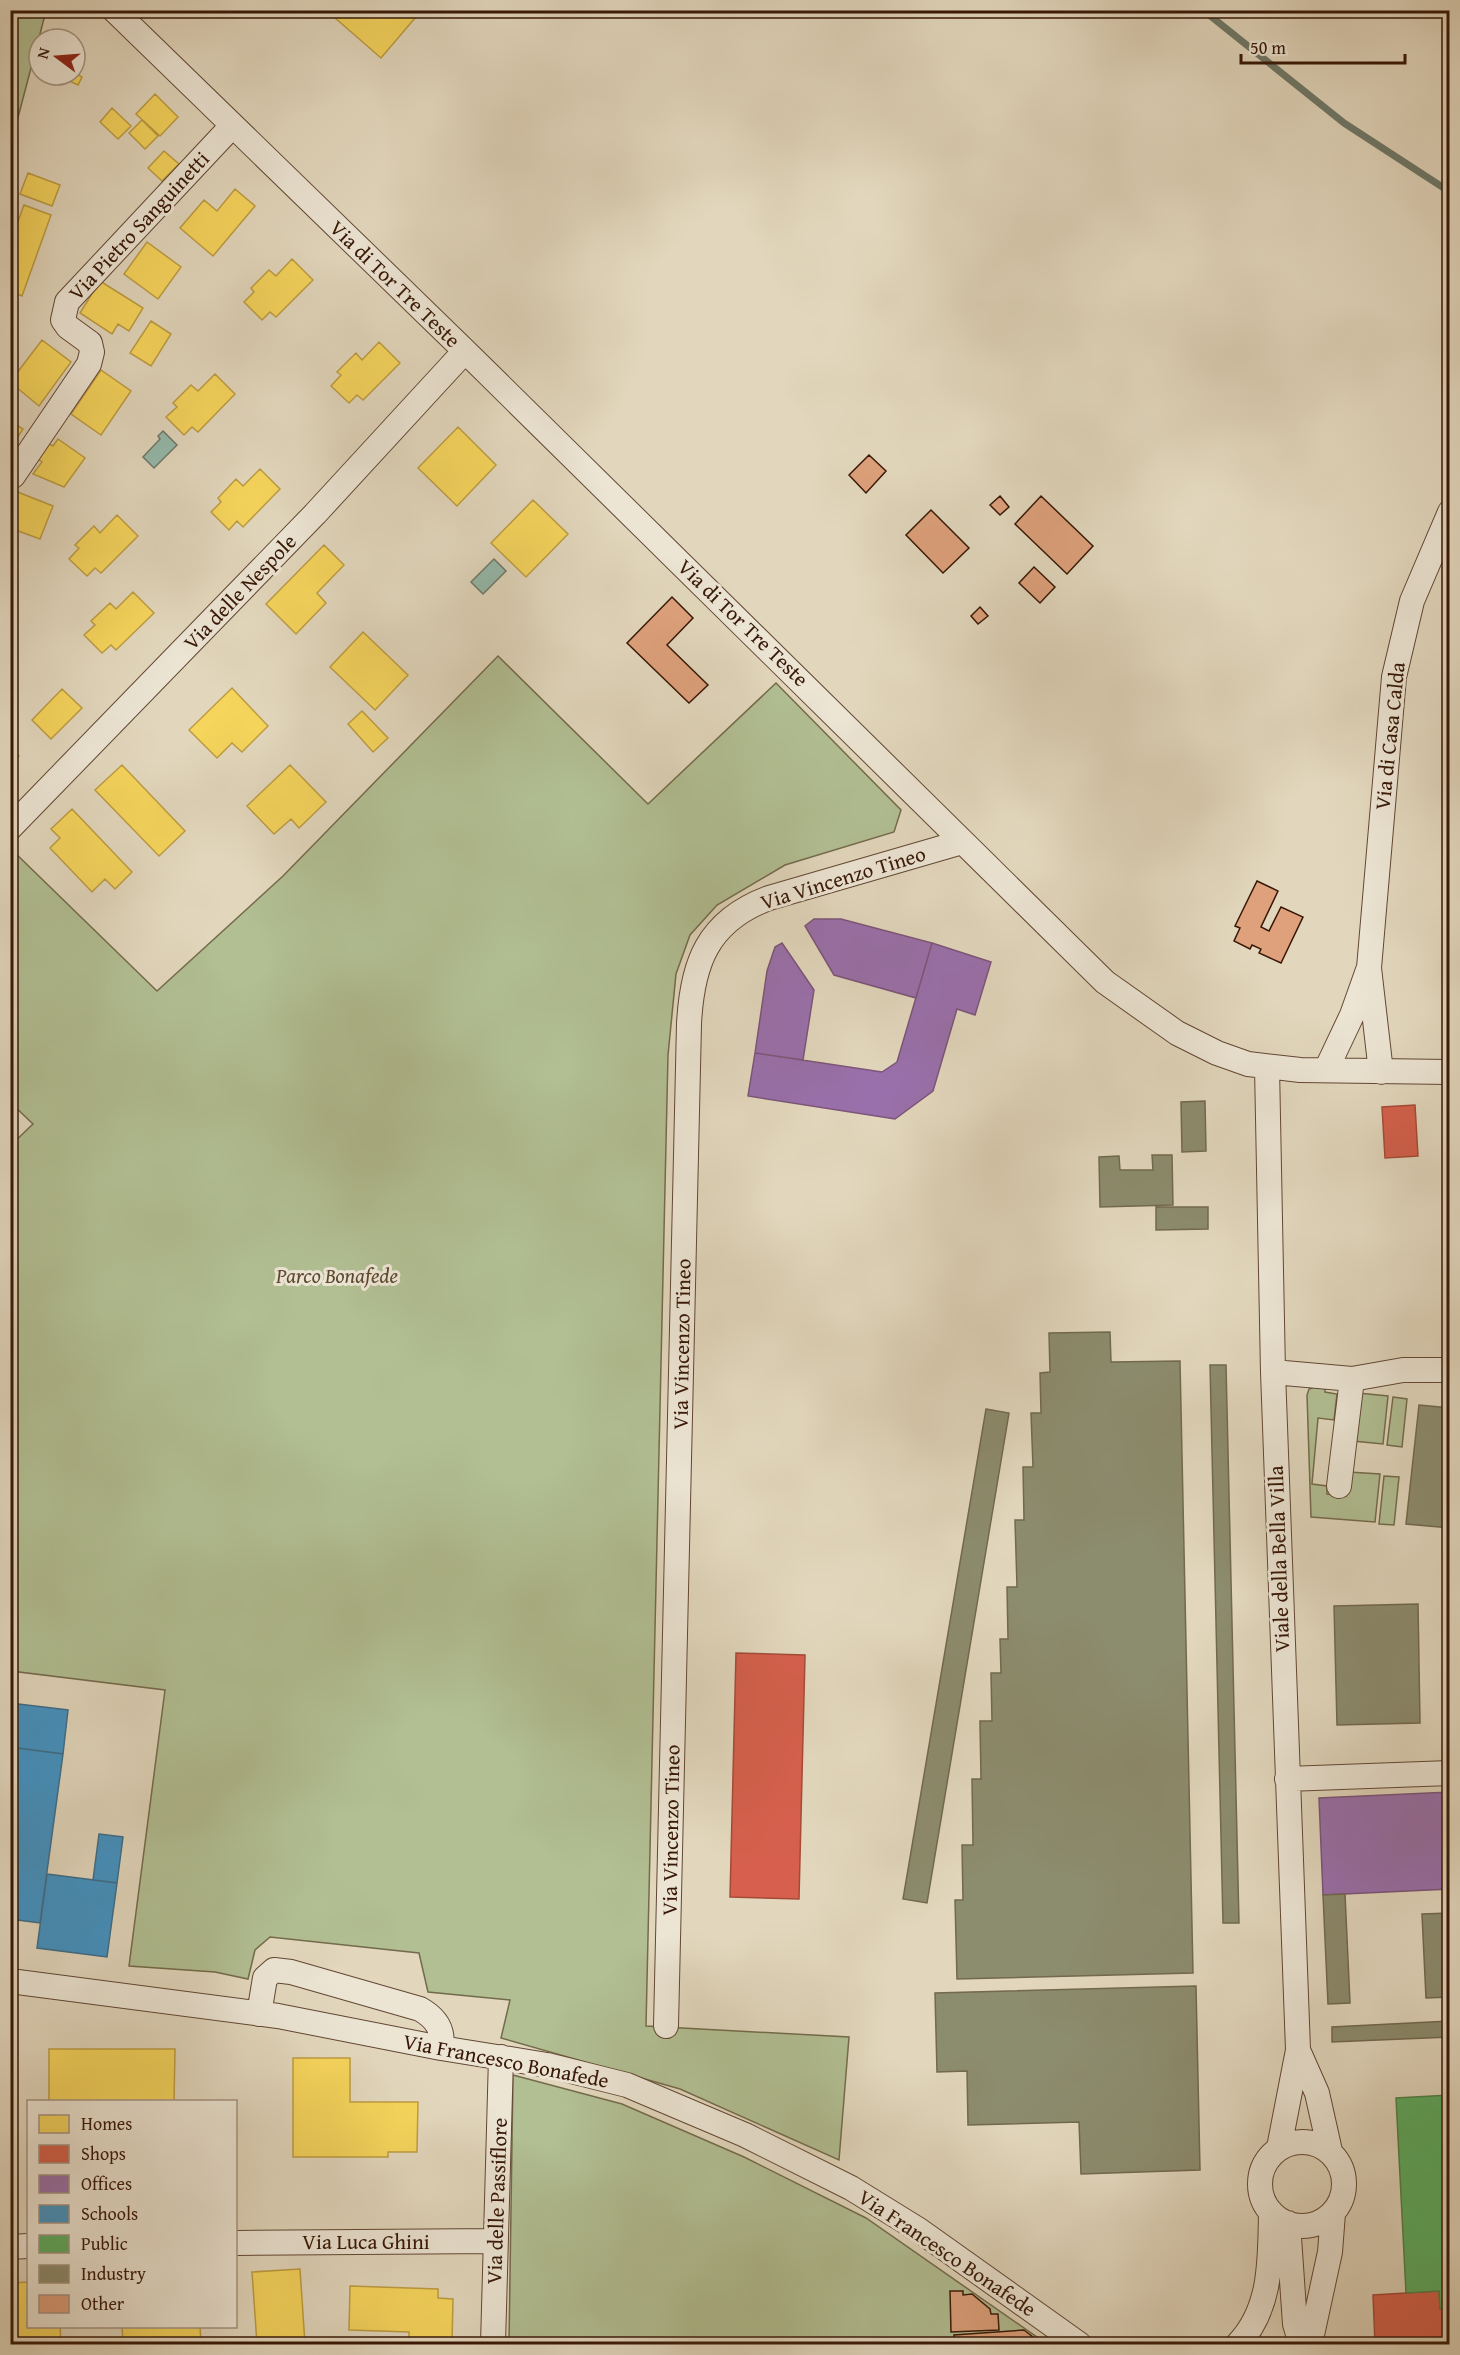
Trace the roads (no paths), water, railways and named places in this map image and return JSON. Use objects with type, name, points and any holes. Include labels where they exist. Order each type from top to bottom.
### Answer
[{"type":"street","name":"Via di Tor Tre Teste","points":[[114,10],[465,351],[1083,963],[1132,1003],[1177,1033],[1238,1061],[1268,1067],[1381,1072],[1449,1072]]},
{"type":"street","name":"Via Pietro Sanguinetti","points":[[13,476],[89,364],[92,352],[90,343],[68,327],[63,320],[67,302],[232,126]]},
{"type":"street","name":"Via delle Nespole","points":[[10,828],[315,514],[465,351]]},
{"type":"street","name":"Via di Casa Calda","points":[[1381,1072],[1369,968],[1394,677],[1412,601],[1449,512]]},
{"type":"street","name":"Via Vincenzo Tineo","points":[[666,2026],[689,1024],[694,974],[699,958],[718,930],[754,903],[962,842]]},
{"type":"street","name":"Via di Casa Calda","points":[[1326,1070],[1352,1015],[1369,968]]},
{"type":"street","name":"Viale della Bella Villa","points":[[1268,1067],[1273,1372],[1298,2050],[1279,2148],[1265,2164],[1260,2186],[1263,2200],[1280,2218],[1295,2324],[1301,2344]]},
{"type":"street","points":[[1273,1372],[1352,1380],[1403,1370],[1449,1370]]},
{"type":"street","points":[[1339,1486],[1352,1380]]},
{"type":"street","points":[[1287,1779],[1449,1773]]},
{"type":"street","points":[[259,2014],[265,1978],[274,1970],[291,1972],[420,2009],[429,2015],[440,2028],[441,2049]]},
{"type":"street","name":"Via Francesco Bonafede","points":[[10,1981],[259,2014],[441,2049],[567,2069],[615,2081],[672,2102],[777,2150],[851,2188],[919,2230],[1079,2344]]},
{"type":"street","name":"Viale della Bella Villa","points":[[1298,2050],[1317,2093],[1330,2151],[1340,2163],[1344,2176],[1344,2190],[1333,2212],[1330,2252],[1310,2344]]},
{"type":"street","name":"Via delle Passiflore","points":[[493,2344],[501,2057]]},
{"type":"street","points":[[1279,2148],[1305,2141],[1318,2144],[1330,2151]]},
{"type":"street","points":[[1238,2344],[1250,2331],[1262,2305],[1280,2218],[1312,2225],[1333,2212]]},
{"type":"street","name":"Via Luca Ghini","points":[[237,2242],[496,2241]]},
{"type":"street","points":[[10,2247],[27,2246]]},
{"type":"waterway","points":[[1203,10],[1344,123],[1450,192]]},
{"type":"park label","name":"Parco Bonafede","points":[[337,1276]]}]
